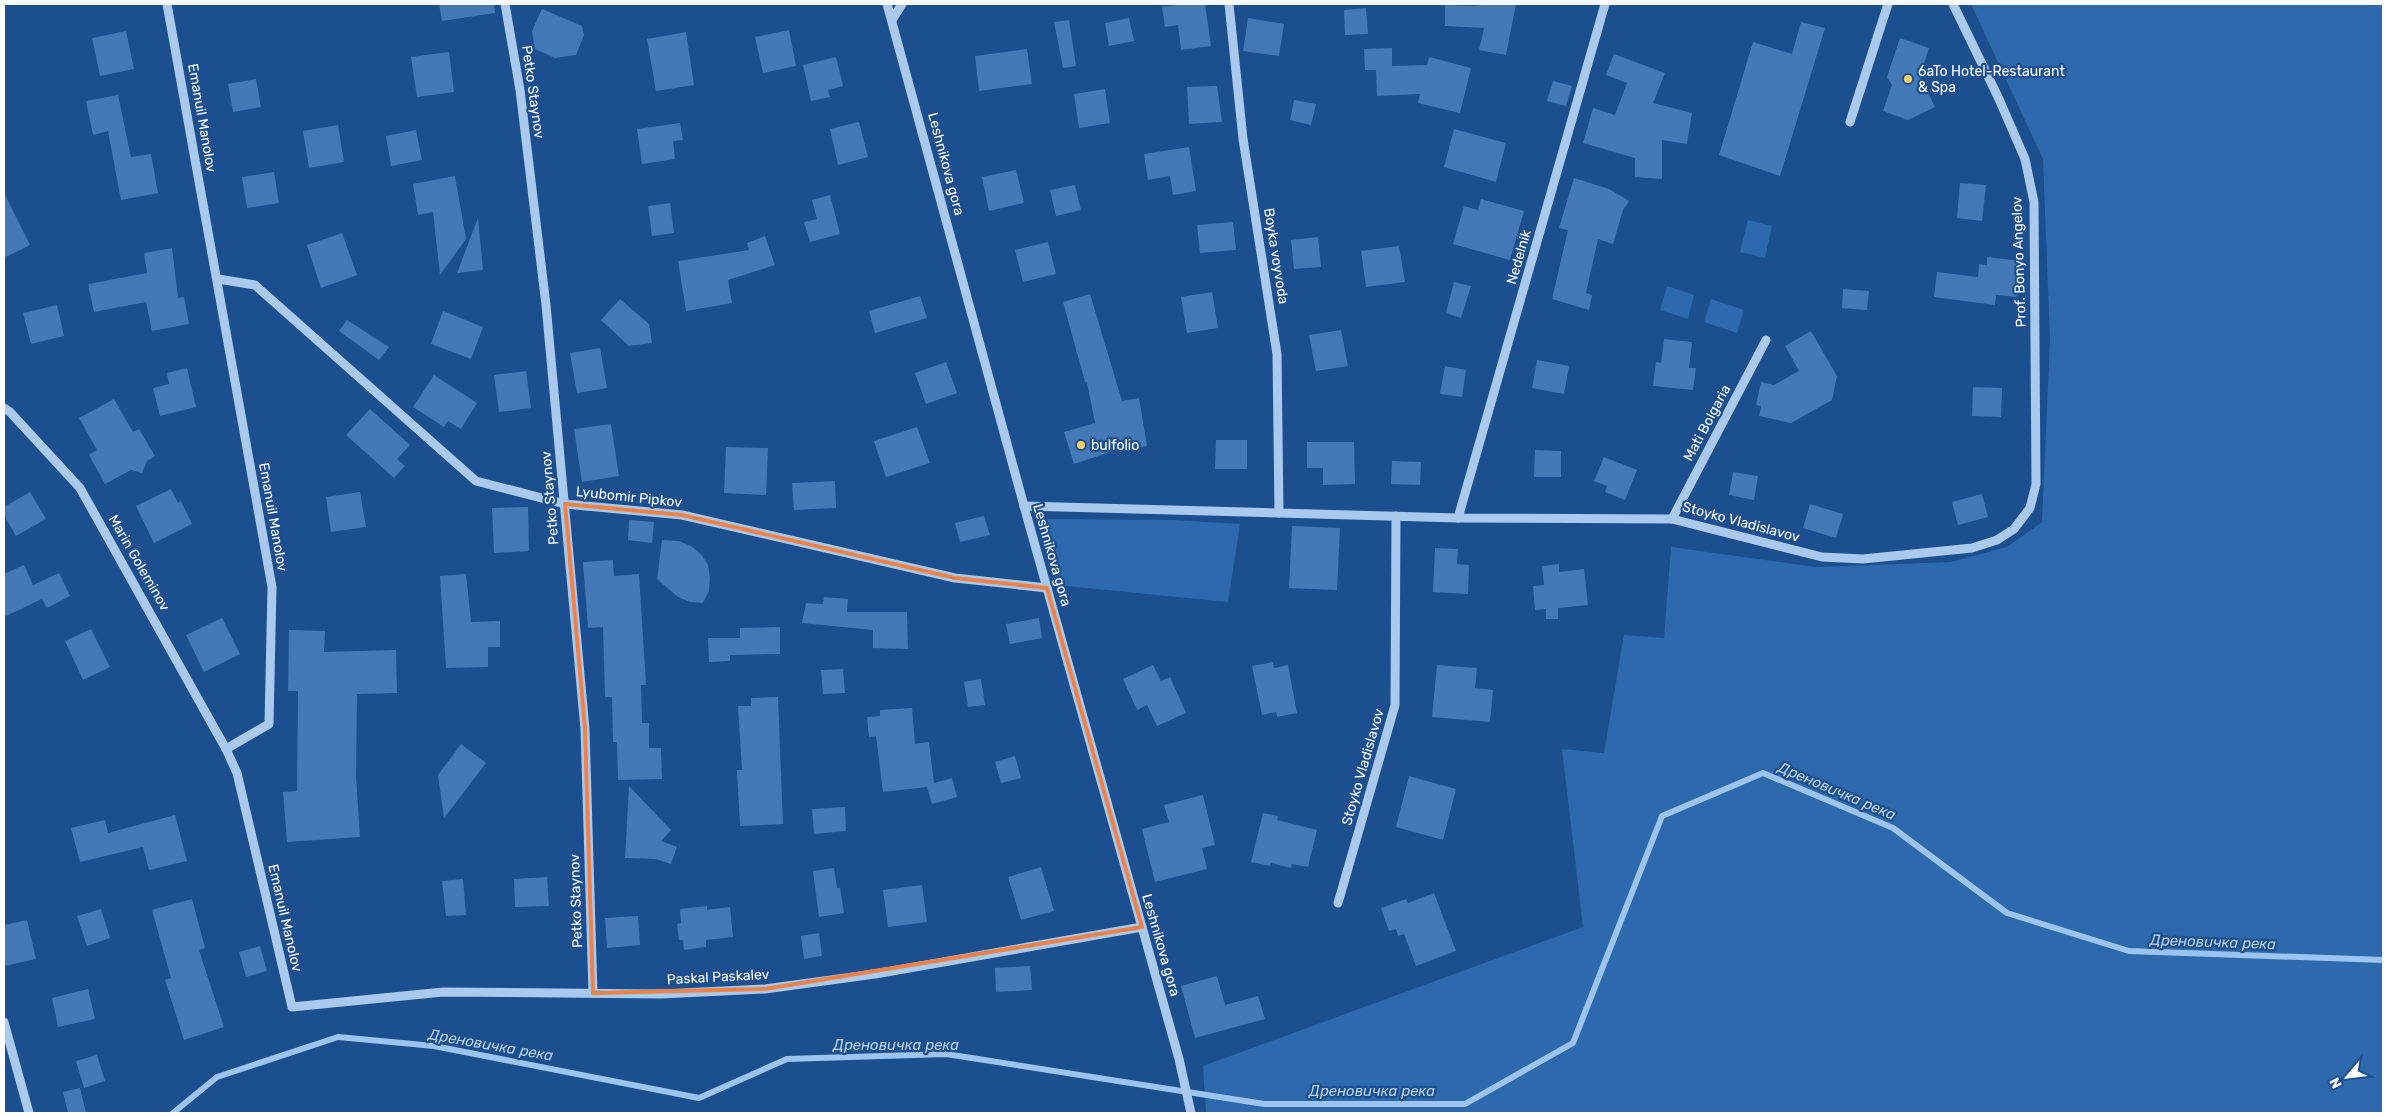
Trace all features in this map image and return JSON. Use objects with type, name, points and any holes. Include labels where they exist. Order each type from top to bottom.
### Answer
[{"type":"street","name":"Emanuil Manolov","points":[[167,4],[272,586],[269,724],[226,749],[237,773],[292,1007]]},
{"type":"street","name":"Petko Staynov","points":[[505,4],[520,90],[546,305],[565,504],[585,729],[593,992]]},
{"type":"street","name":"Leshnikova gora","points":[[887,4],[1024,506],[1183,1074],[1191,1113]]},
{"type":"street","points":[[892,20],[902,4]]},
{"type":"street","name":"Boyka voyvoda","points":[[1229,4],[1243,139],[1277,354],[1279,513]]},
{"type":"street","name":"Nedelnik","points":[[1458,518],[1605,4]]},
{"type":"street","points":[[1850,122],[1888,4]]},
{"type":"street","name":"Prof. Bonyo Angelov","points":[[1953,4],[1999,99],[2025,159],[2034,202],[2036,484],[2030,508],[2014,529]]},
{"type":"street","name":"Lyubomir Pipkov","points":[[218,279],[255,285],[476,481],[565,504],[682,515],[955,578],[1047,588]]},
{"type":"street","name":"Mati Bolgaria","points":[[1672,519],[1766,340]]},
{"type":"street","name":"Marin Goleminov","points":[[4,408],[10,412],[80,488],[226,749]]},
{"type":"street","name":"Stoyko Vladislavov","points":[[1024,506],[1458,518],[1672,519],[1822,557],[1863,559],[1972,548],[1996,540],[2014,529]]},
{"type":"street","name":"Stoyko Vladislavov","points":[[1338,903],[1395,705],[1396,516]]},
{"type":"street","name":"Paskal Paskalev","points":[[292,1007],[443,992],[661,994],[765,990],[875,974],[1142,927]]},
{"type":"street","points":[[4,1022],[29,1113]]},
{"type":"highlighted area","points":[[565,504],[682,515],[955,578],[1047,588],[1142,927],[765,989],[593,993],[585,729]]},
{"type":"shaded area","points":[[1971,4],[2383,4],[2383,1113],[1206,1113],[1203,1066],[1583,927],[1562,749],[1604,753],[1624,635],[1664,638],[1671,547],[1816,567],[1951,562],[2007,547],[2042,522],[2050,340],[2043,159]]},
{"type":"shaded area","points":[[1748,220],[1772,226],[1765,258],[1740,252]]},
{"type":"shaded area","points":[[1667,286],[1694,295],[1688,319],[1660,310]]},
{"type":"shaded area","points":[[1711,299],[1744,310],[1737,333],[1704,322]]},
{"type":"shaded area","points":[[1046,519],[1173,520],[1240,524],[1228,602],[1056,585],[1041,525]]},
{"type":"building","points":[[439,4],[494,4],[495,13],[442,21]]},
{"type":"building","points":[[1183,4],[1205,4],[1211,46],[1181,50],[1178,25],[1165,27],[1162,7]]},
{"type":"building","points":[[1477,4],[1516,4],[1506,55],[1479,50],[1484,28],[1445,26],[1445,5],[1476,6]]},
{"type":"building","points":[[1366,8],[1368,34],[1345,35],[1344,10]]},
{"type":"building","points":[[542,9],[582,26],[584,35],[576,55],[555,58],[535,49],[532,31]]},
{"type":"building","points":[[1129,18],[1134,41],[1109,46],[1105,23]]},
{"type":"building","points":[[1248,18],[1284,24],[1279,56],[1243,51]]},
{"type":"building","points":[[1069,20],[1076,66],[1063,68],[1054,22]]},
{"type":"building","points":[[1801,22],[1825,28],[1780,176],[1719,155],[1753,42],[1792,54]]},
{"type":"building","points":[[789,30],[796,66],[763,73],[755,37]]},
{"type":"building","points":[[126,31],[134,69],[100,76],[92,38]]},
{"type":"building","points":[[686,32],[694,85],[656,91],[647,39]]},
{"type":"building","points":[[1900,38],[1929,48],[1920,76],[1935,107],[1908,120],[1883,111],[1892,85],[1887,77]]},
{"type":"building","points":[[1392,48],[1392,66],[1427,65],[1429,57],[1471,68],[1460,113],[1418,103],[1420,94],[1377,96],[1376,70],[1365,70],[1364,49]]},
{"type":"building","points":[[1027,49],[1032,84],[979,91],[975,56]]},
{"type":"building","points":[[449,52],[454,92],[417,97],[411,57]]},
{"type":"building","points":[[1614,54],[1665,73],[1653,103],[1692,113],[1687,144],[1662,140],[1662,179],[1635,177],[1635,158],[1583,143],[1593,108],[1615,115],[1627,83],[1606,75]]},
{"type":"building","points":[[836,57],[843,86],[828,90],[830,97],[811,101],[803,65]]},
{"type":"building","points":[[256,79],[261,107],[233,112],[228,84]]},
{"type":"building","points":[[1553,81],[1572,86],[1566,106],[1547,101]]},
{"type":"building","points":[[1217,86],[1222,122],[1189,124],[1187,87]]},
{"type":"building","points":[[1105,89],[1110,123],[1079,128],[1074,94]]},
{"type":"building","points":[[118,95],[131,157],[151,154],[158,193],[121,200],[108,131],[93,135],[86,101]]},
{"type":"building","points":[[1294,100],[1316,104],[1311,125],[1290,120]]},
{"type":"building","points":[[859,122],[868,157],[838,165],[830,129]]},
{"type":"building","points":[[680,123],[683,140],[673,141],[675,159],[642,164],[637,129]]},
{"type":"building","points":[[338,125],[344,162],[309,168],[303,131]]},
{"type":"building","points":[[1454,129],[1506,143],[1496,182],[1444,167]]},
{"type":"building","points":[[416,130],[422,160],[391,166],[386,136]]},
{"type":"building","points":[[1189,147],[1196,191],[1173,195],[1170,176],[1148,180],[1144,154]]},
{"type":"building","points":[[1016,170],[1024,203],[989,211],[982,177]]},
{"type":"building","points":[[274,172],[279,203],[247,208],[242,177]]},
{"type":"building","points":[[455,176],[466,239],[440,275],[433,212],[418,215],[413,184]]},
{"type":"building","points":[[1574,178],[1609,189],[1629,201],[1623,210],[1613,244],[1598,239],[1586,293],[1592,295],[1589,310],[1552,299],[1568,230],[1559,228]]},
{"type":"building","points":[[1960,183],[1986,185],[1982,221],[1957,218]]},
{"type":"building","points":[[1075,185],[1081,210],[1056,216],[1050,190]]},
{"type":"building","points":[[4,193],[30,245],[4,258]]},
{"type":"building","points":[[830,195],[840,234],[810,242],[804,222],[817,219],[812,200]]},
{"type":"building","points":[[1481,199],[1524,211],[1510,260],[1453,244],[1464,206],[1478,210]]},
{"type":"building","points":[[670,203],[674,233],[652,236],[648,206]]},
{"type":"building","points":[[478,218],[483,270],[457,273]]},
{"type":"building","points":[[1233,222],[1236,250],[1200,253],[1197,225]]},
{"type":"building","points":[[342,233],[357,275],[321,288],[307,245]]},
{"type":"building","points":[[765,236],[775,265],[728,280],[732,303],[686,311],[678,261],[749,250],[747,243]]},
{"type":"building","points":[[1318,237],[1321,267],[1294,269],[1291,240]]},
{"type":"building","points":[[1048,242],[1056,274],[1023,282],[1015,250]]},
{"type":"building","points":[[1399,246],[1405,282],[1366,287],[1361,251]]},
{"type":"building","points":[[172,248],[178,298],[184,297],[189,324],[152,331],[146,302],[94,312],[88,284],[147,273],[144,253]]},
{"type":"building","points":[[1987,257],[2021,261],[2017,297],[1996,295],[1995,305],[1934,297],[1937,272],[1978,277],[1979,264],[1987,265]]},
{"type":"building","points":[[1454,282],[1471,286],[1461,318],[1446,313]]},
{"type":"building","points":[[1843,289],[1869,291],[1867,310],[1842,308]]},
{"type":"building","points":[[1212,292],[1218,328],[1187,333],[1181,297]]},
{"type":"building","points":[[1090,294],[1122,401],[1139,398],[1147,446],[1110,452],[1074,464],[1064,432],[1095,423],[1087,382],[1085,382],[1063,302]]},
{"type":"building","points":[[920,296],[927,318],[875,333],[869,311]]},
{"type":"building","points":[[620,299],[649,324],[652,343],[629,346],[601,320]]},
{"type":"building","points":[[57,305],[64,336],[31,344],[23,313]]},
{"type":"building","points":[[443,311],[483,327],[471,359],[431,344]]},
{"type":"building","points":[[347,320],[389,347],[379,360],[339,331]]},
{"type":"building","points":[[1341,330],[1348,366],[1316,371],[1309,335]]},
{"type":"building","points":[[1811,331],[1837,376],[1832,400],[1791,423],[1759,416],[1761,406],[1756,405],[1761,382],[1774,385],[1799,371],[1785,346]]},
{"type":"building","points":[[1664,339],[1692,342],[1689,368],[1696,368],[1693,390],[1653,386],[1656,362],[1661,363]]},
{"type":"building","points":[[600,348],[607,388],[577,393],[570,353]]},
{"type":"building","points":[[1537,360],[1569,366],[1564,394],[1532,388]]},
{"type":"building","points":[[946,362],[957,393],[926,404],[915,373]]},
{"type":"building","points":[[1445,366],[1466,370],[1462,397],[1440,394]]},
{"type":"building","points":[[187,368],[196,407],[160,416],[153,388],[169,384],[167,373]]},
{"type":"building","points":[[526,371],[531,408],[499,412],[494,375]]},
{"type":"building","points":[[434,375],[477,403],[461,429],[448,421],[444,427],[413,407]]},
{"type":"building","points":[[1973,387],[2002,388],[2001,417],[1972,416]]},
{"type":"building","points":[[114,399],[133,432],[139,429],[155,456],[147,461],[142,473],[131,470],[105,484],[89,455],[97,450],[79,418]]},
{"type":"building","points":[[370,409],[410,445],[397,459],[405,466],[394,478],[346,435]]},
{"type":"building","points":[[611,424],[619,476],[582,482],[574,429]]},
{"type":"building","points":[[917,427],[930,463],[886,477],[874,441]]},
{"type":"building","points":[[1216,440],[1247,440],[1247,469],[1215,469]]},
{"type":"building","points":[[1307,442],[1354,442],[1355,484],[1323,485],[1323,468],[1307,468]]},
{"type":"building","points":[[726,447],[768,448],[766,495],[724,493]]},
{"type":"building","points":[[1535,450],[1561,451],[1561,477],[1534,477]]},
{"type":"building","points":[[1604,457],[1637,470],[1625,500],[1605,492],[1607,486],[1594,481]]},
{"type":"building","points":[[1392,461],[1421,462],[1420,485],[1391,484]]},
{"type":"building","points":[[1733,472],[1758,476],[1754,500],[1729,495]]},
{"type":"building","points":[[835,481],[836,508],[794,510],[792,483]]},
{"type":"building","points":[[171,489],[178,503],[181,501],[192,524],[154,543],[136,506]]},
{"type":"building","points":[[30,492],[46,519],[16,536],[4,515],[4,507]]},
{"type":"building","points":[[360,492],[366,527],[331,532],[326,497]]},
{"type":"building","points":[[1982,494],[1988,517],[1958,525],[1952,502]]},
{"type":"building","points":[[1810,504],[1843,514],[1836,538],[1803,528]]},
{"type":"building","points":[[528,507],[529,551],[494,553],[492,508]]},
{"type":"building","points":[[984,516],[990,535],[960,542],[955,523]]},
{"type":"building","points":[[629,520],[654,522],[652,543],[628,540]]},
{"type":"building","points":[[1292,526],[1340,528],[1337,590],[1289,588]]},
{"type":"building","points":[[662,540],[679,541],[691,546],[701,554],[708,565],[710,578],[709,591],[703,603],[690,602],[678,597],[657,579]]},
{"type":"building","points":[[1435,548],[1458,549],[1457,564],[1469,565],[1468,594],[1433,592]]},
{"type":"building","points":[[613,560],[614,576],[639,574],[646,685],[641,685],[642,723],[649,723],[649,748],[661,748],[662,779],[618,780],[617,742],[613,742],[612,697],[605,697],[603,627],[588,628],[583,562]]},
{"type":"building","points":[[1559,564],[1559,572],[1584,569],[1588,605],[1558,608],[1558,619],[1546,619],[1546,609],[1535,610],[1533,586],[1544,585],[1542,566]]},
{"type":"building","points":[[24,565],[33,585],[59,573],[70,596],[47,608],[42,599],[4,617],[4,574]]},
{"type":"building","points":[[466,574],[471,622],[500,621],[500,647],[488,647],[488,667],[446,668],[440,576]]},
{"type":"building","points":[[824,597],[848,599],[847,612],[907,612],[908,649],[873,648],[873,630],[802,623],[806,603],[823,604]]},
{"type":"building","points":[[222,618],[240,654],[204,672],[186,635]]},
{"type":"building","points":[[1039,618],[1042,638],[1010,644],[1006,624]]},
{"type":"building","points":[[780,627],[780,654],[730,655],[730,661],[709,662],[708,638],[740,638],[740,628]]},
{"type":"building","points":[[91,629],[110,667],[83,680],[65,641]]},
{"type":"building","points":[[289,630],[325,631],[324,652],[396,650],[397,693],[357,694],[356,776],[360,837],[287,842],[283,792],[297,791],[298,691],[288,691]]},
{"type":"building","points":[[1273,662],[1274,668],[1288,665],[1297,713],[1277,717],[1276,712],[1262,715],[1252,666]]},
{"type":"building","points":[[1153,665],[1161,681],[1170,677],[1186,713],[1157,726],[1147,705],[1137,710],[1123,679]]},
{"type":"building","points":[[1437,665],[1477,668],[1475,688],[1493,690],[1490,722],[1432,717]]},
{"type":"building","points":[[843,669],[845,693],[823,694],[821,670]]},
{"type":"building","points":[[981,679],[985,705],[968,707],[964,682]]},
{"type":"building","points":[[778,697],[783,824],[740,826],[737,770],[742,770],[738,706],[751,706],[751,698]]},
{"type":"building","points":[[912,708],[915,744],[929,742],[934,783],[952,778],[957,797],[932,804],[927,787],[883,792],[876,736],[869,737],[867,717],[880,716],[880,710]]},
{"type":"building","points":[[461,744],[486,763],[444,818],[438,775]]},
{"type":"building","points":[[1015,756],[1021,778],[1001,783],[995,762]]},
{"type":"building","points":[[1409,776],[1456,789],[1443,840],[1396,827]]},
{"type":"building","points":[[629,786],[671,830],[661,841],[677,847],[671,864],[656,859],[625,858]]},
{"type":"building","points":[[1203,795],[1215,845],[1202,848],[1207,869],[1155,882],[1142,829],[1169,822],[1164,805]]},
{"type":"building","points":[[845,807],[846,831],[814,834],[812,809]]},
{"type":"building","points":[[1263,813],[1278,816],[1277,820],[1317,830],[1308,867],[1292,864],[1291,868],[1271,863],[1270,866],[1251,862]]},
{"type":"building","points":[[175,815],[187,861],[149,870],[143,847],[80,862],[71,828],[105,820],[108,833]]},
{"type":"building","points":[[1041,867],[1054,911],[1021,920],[1008,877]]},
{"type":"building","points":[[834,868],[837,888],[840,888],[844,913],[819,917],[813,871]]},
{"type":"building","points":[[547,877],[549,906],[515,907],[514,879]]},
{"type":"building","points":[[463,879],[466,915],[446,916],[442,881]]},
{"type":"building","points":[[922,885],[927,922],[888,927],[883,890]]},
{"type":"building","points":[[1434,893],[1456,951],[1416,966],[1404,934],[1398,936],[1396,929],[1389,931],[1381,908],[1406,899],[1408,903]]},
{"type":"building","points":[[192,899],[205,948],[199,950],[224,1027],[184,1040],[165,980],[171,978],[152,910]]},
{"type":"building","points":[[707,906],[707,910],[730,907],[733,937],[706,940],[706,947],[684,950],[683,940],[679,940],[677,924],[681,923],[680,909]]},
{"type":"building","points":[[101,909],[110,938],[87,946],[77,916]]},
{"type":"building","points":[[638,916],[640,945],[607,948],[605,918]]},
{"type":"building","points":[[27,920],[36,959],[4,966],[4,925]]},
{"type":"building","points":[[819,933],[822,956],[804,959],[801,936]]},
{"type":"building","points":[[260,946],[267,971],[246,977],[239,952]]},
{"type":"building","points":[[1030,966],[1032,990],[996,992],[995,968]]},
{"type":"building","points":[[1217,976],[1225,1005],[1258,996],[1265,1019],[1195,1038],[1181,986]]},
{"type":"building","points":[[88,989],[95,1019],[58,1027],[52,998]]},
{"type":"building","points":[[97,1055],[105,1081],[84,1088],[76,1061]]},
{"type":"building","points":[[80,1088],[86,1113],[68,1113],[63,1092]]},
{"type":"waterway","name":"Дреновичка река","points":[[173,1113],[217,1077],[338,1037],[434,1046],[699,1098],[787,1059],[946,1054],[1264,1104],[1465,1104],[1573,1043],[1662,816],[1763,773],[1893,828],[2007,913],[2129,951],[2383,960]]},
{"type":"place","name":"6aTo Hotel-Restaurant & Spa","points":[[1908,79]]},
{"type":"place","name":"bulfolio","points":[[1081,445]]}]
